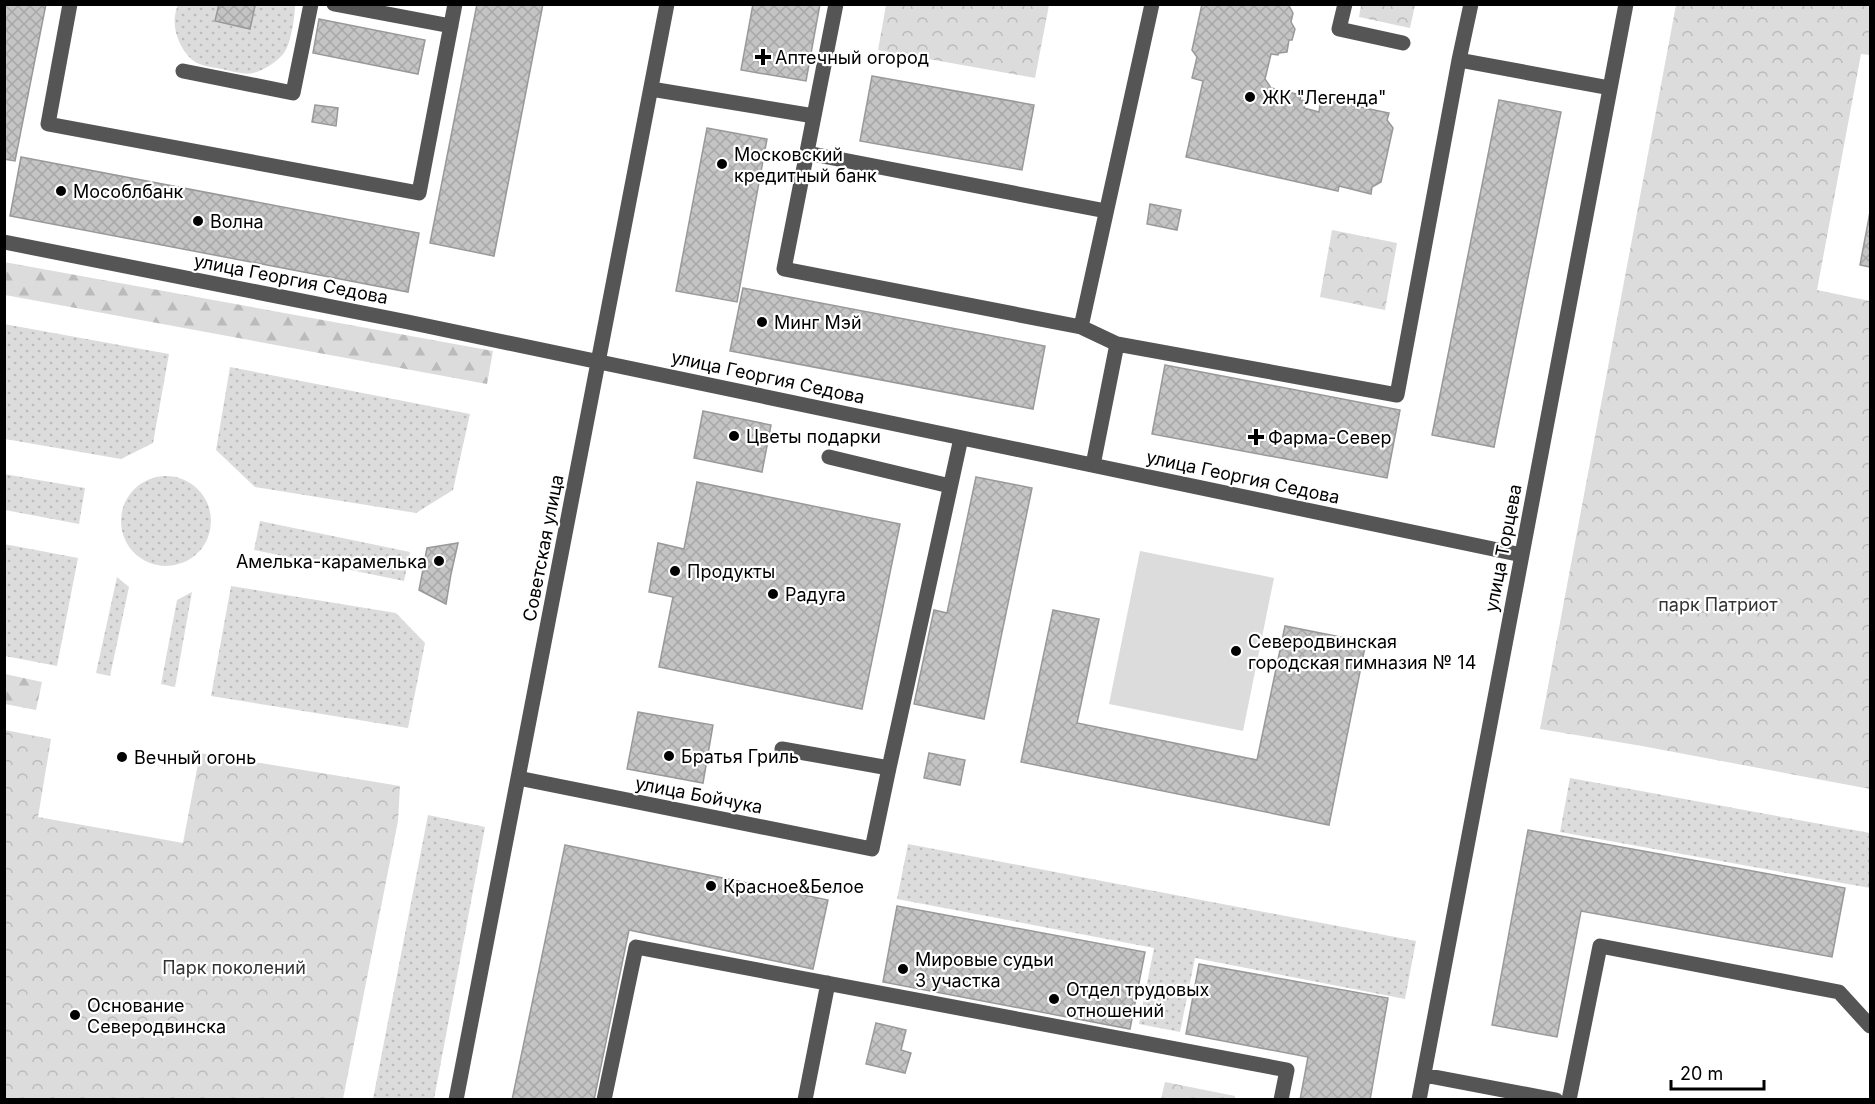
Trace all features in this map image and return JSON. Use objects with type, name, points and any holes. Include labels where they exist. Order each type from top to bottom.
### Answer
[{"type":"street","points":[[70,4],[48,124],[419,193],[455,4]]},
{"type":"street","points":[[183,71],[293,93],[311,4]]},
{"type":"street","points":[[334,4],[451,26]]},
{"type":"street","name":"Советская улица","points":[[456,1100],[667,4]]},
{"type":"street","points":[[836,4],[784,269],[1081,327],[1117,344],[1397,395],[1471,4]]},
{"type":"street","points":[[1081,327],[1152,4]]},
{"type":"street","points":[[1345,4],[1339,29],[1403,43]]},
{"type":"street","name":"улица Торцева","points":[[1419,1100],[1626,4]]},
{"type":"street","points":[[1459,60],[1610,88]]},
{"type":"street","points":[[651,88],[814,116]]},
{"type":"street","points":[[807,153],[1106,212]]},
{"type":"street","name":"улица Георгия Седова","points":[[4,242],[408,322],[1522,555]]},
{"type":"street","points":[[1093,465],[1117,344]]},
{"type":"street","points":[[782,748],[889,768],[961,438]]},
{"type":"street","points":[[829,457],[950,486]]},
{"type":"street","name":"улица Бойчука","points":[[518,778],[872,849],[889,768]]},
{"type":"street","points":[[1569,1100],[1600,946],[1839,992],[1870,1026]]},
{"type":"street","points":[[604,1100],[636,947],[1287,1070],[1281,1100]]},
{"type":"street","points":[[805,1100],[828,983]]},
{"type":"street","points":[[1424,1075],[1556,1100]]},
{"type":"green space","points":[[178,5],[295,5],[289,43],[278,59],[266,68],[253,73],[246,74],[201,65],[186,53],[176,34],[175,19]]},
{"type":"green space","points":[[886,5],[1049,5],[1035,78],[878,50]]},
{"type":"green space","points":[[1361,5],[1415,5],[1410,28],[1359,17]]},
{"type":"green space","name":"парк Патриот","points":[[1676,5],[1870,5],[1870,55],[1861,54],[1817,290],[1870,301],[1870,789],[1540,729]]},
{"type":"green space","points":[[1332,230],[1397,243],[1385,310],[1320,297]]},
{"type":"green space","points":[[4,262],[493,351],[487,384],[5,295]]},
{"type":"green space","points":[[4,324],[169,354],[153,443],[121,459],[5,439]]},
{"type":"green space","points":[[230,367],[470,414],[453,490],[416,513],[255,487],[216,450]]},
{"type":"green space","points":[[4,474],[85,488],[79,524],[5,510]]},
{"type":"green space","points":[[166,476],[183,479],[198,489],[208,504],[211,521],[208,538],[198,553],[183,563],[166,566],[149,563],[134,553],[124,538],[121,521],[124,504],[134,489],[149,479]]},
{"type":"green space","points":[[260,521],[410,552],[404,581],[254,550]]},
{"type":"green space","points":[[4,544],[78,558],[57,666],[5,656]]},
{"type":"green space","points":[[1140,551],[1274,578],[1243,731],[1109,704]]},
{"type":"green space","points":[[117,577],[129,587],[110,676],[96,673]]},
{"type":"green space","points":[[231,586],[396,613],[425,643],[408,728],[211,696]]},
{"type":"green space","points":[[192,592],[175,687],[161,684],[177,600]]},
{"type":"green space","points":[[5,674],[42,682],[36,710],[5,704]]},
{"type":"green space","name":"Парк поколений","points":[[5,730],[51,739],[38,817],[183,843],[200,753],[400,786],[398,821],[343,1099],[5,1099]]},
{"type":"green space","points":[[1570,778],[1870,833],[1870,888],[1560,832]]},
{"type":"green space","points":[[428,815],[485,827],[434,1099],[373,1099]]},
{"type":"green space","points":[[908,844],[1416,941],[1405,999],[1195,958],[1180,1032],[1139,1024],[1154,948],[897,899]]},
{"type":"green space","points":[[1165,1082],[1235,1096],[1235,1099],[1161,1099]]},
{"type":"building","points":[[4,4],[46,4],[15,161],[4,159]]},
{"type":"building","points":[[219,4],[255,6],[250,29],[215,21]]},
{"type":"building","points":[[477,4],[543,4],[494,256],[430,243]]},
{"type":"building","points":[[753,4],[820,4],[806,81],[741,70]]},
{"type":"building","name":"ЖК \"Легенда\"","points":[[1202,4],[1288,4],[1293,13],[1291,22],[1295,29],[1292,40],[1289,40],[1287,52],[1278,55],[1271,54],[1265,79],[1271,88],[1301,95],[1300,100],[1306,101],[1304,108],[1319,112],[1320,104],[1325,106],[1326,100],[1389,113],[1387,120],[1393,128],[1381,182],[1372,187],[1371,194],[1339,186],[1338,191],[1186,157],[1203,81],[1192,78],[1197,57],[1192,50]]},
{"type":"building","points":[[319,19],[425,40],[418,74],[313,53]]},
{"type":"building","points":[[872,76],[1034,105],[1022,170],[860,141]]},
{"type":"building","points":[[1499,100],[1561,112],[1494,447],[1432,435]]},
{"type":"building","points":[[315,105],[338,108],[336,126],[312,122]]},
{"type":"building","points":[[707,128],[767,139],[737,302],[676,291]]},
{"type":"building","name":"Волна","points":[[21,157],[419,233],[408,292],[10,216]]},
{"type":"building","points":[[1150,204],[1181,210],[1177,230],[1147,224]]},
{"type":"building","points":[[1870,212],[1870,267],[1860,265]]},
{"type":"building","points":[[743,288],[1045,346],[1033,409],[730,351]]},
{"type":"building","points":[[1165,365],[1400,410],[1387,478],[1152,434]]},
{"type":"building","name":"Цветы подарки","points":[[703,411],[771,425],[762,472],[694,458]]},
{"type":"building","points":[[976,477],[1032,488],[984,719],[914,704],[934,610],[947,613]]},
{"type":"building","name":"Радуга","points":[[697,482],[900,524],[862,709],[659,667],[673,597],[649,592],[658,543],[684,549]]},
{"type":"building","name":"Амелька-карамелька","points":[[458,543],[446,604],[419,590],[427,548]]},
{"type":"building","points":[[1053,610],[1099,619],[1077,723],[1257,760],[1285,626],[1366,642],[1329,825],[1021,762]]},
{"type":"building","name":"Братья Гриль","points":[[638,712],[713,725],[703,783],[627,769]]},
{"type":"building","points":[[929,753],[965,760],[960,785],[924,778]]},
{"type":"building","points":[[1528,830],[1845,888],[1832,957],[1581,911],[1557,1037],[1492,1025]]},
{"type":"building","points":[[565,845],[828,900],[813,969],[629,930],[594,1100],[512,1100]]},
{"type":"building","points":[[897,906],[1145,952],[1130,1029],[883,982]]},
{"type":"building","points":[[1199,964],[1388,998],[1370,1100],[1300,1100],[1308,1057],[1186,1034]]},
{"type":"building","points":[[876,1023],[906,1030],[901,1050],[911,1053],[905,1073],[866,1064]]},
{"type":"place","name":"Аптечный огород","points":[[763,57]]},
{"type":"place","name":"ЖК \"Легенда\"","points":[[1250,97]]},
{"type":"place","name":"Московский кредитный банк","points":[[722,164]]},
{"type":"place","name":"Мособлбанк","points":[[61,191]]},
{"type":"place","name":"Волна","points":[[198,221]]},
{"type":"place","name":"Минг Мэй","points":[[762,322]]},
{"type":"place","name":"Цветы подарки","points":[[734,436]]},
{"type":"place","name":"Фарма-Север","points":[[1256,437]]},
{"type":"place","name":"Амелька-карамелька","points":[[439,561]]},
{"type":"place","name":"Продукты","points":[[675,571]]},
{"type":"place","name":"Радуга","points":[[773,594]]},
{"type":"place","name":"Северодвинская городская гимназия № 14","points":[[1236,651]]},
{"type":"place","name":"Братья Гриль","points":[[669,756]]},
{"type":"place","name":"Вечный огонь","points":[[122,757]]},
{"type":"place","name":"Красное&Белое","points":[[711,886]]},
{"type":"place","name":"Мировые судьи 3 участка","points":[[903,969]]},
{"type":"place","name":"Отдел трудовых отношений","points":[[1054,999]]},
{"type":"place","name":"Основание Северодвинска","points":[[75,1015]]}]
